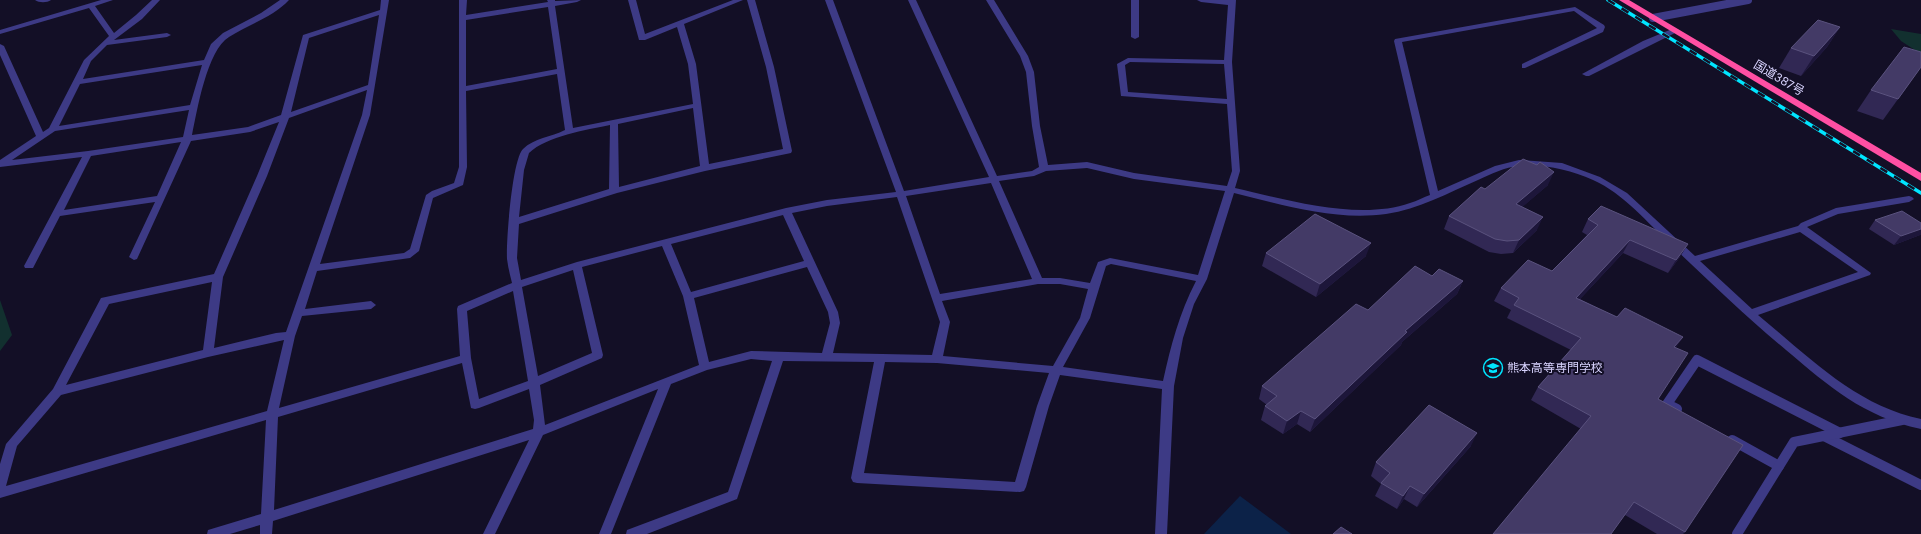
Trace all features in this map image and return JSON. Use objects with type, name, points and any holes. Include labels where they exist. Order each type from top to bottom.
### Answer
[{"type":"highway","name":"国道387号","points":[[1623,0],[1921,178]]},
{"type":"street","points":[[38,0],[47,0]]},
{"type":"street","points":[[0,32],[109,0]]},
{"type":"street","points":[[53,129],[88,60],[104,44],[139,17],[156,0]]},
{"type":"street","points":[[134,257],[187,139],[194,107],[207,62],[214,46],[219,40],[264,15],[285,0]]},
{"type":"street","points":[[266,534],[272,415],[290,336],[299,314],[366,115],[385,0]]},
{"type":"street","points":[[314,268],[407,256],[414,252],[429,197],[434,193],[451,189],[458,185],[463,167],[463,0]]},
{"type":"street","points":[[463,18],[551,2],[577,0]]},
{"type":"street","points":[[632,0],[642,38],[739,0]]},
{"type":"street","points":[[515,222],[614,191],[705,168],[788,151],[770,67],[751,0]]},
{"type":"street","points":[[829,0],[901,194],[945,322],[937,359]]},
{"type":"street","points":[[912,0],[994,179],[1038,281]]},
{"type":"street","points":[[990,0],[1024,56],[1030,72],[1036,126],[1044,168]]},
{"type":"street","points":[[1135,0],[1135,37]]},
{"type":"street","points":[[1161,534],[1168,386],[1178,338],[1189,304],[1202,279],[1236,171],[1228,62],[1232,1],[1201,0]]},
{"type":"street","points":[[551,2],[569,131]]},
{"type":"street","points":[[91,5],[110,34],[114,36]]},
{"type":"street","points":[[1435,196],[1398,41],[1546,13],[1575,9],[1601,27],[1600,30],[1525,66]]},
{"type":"street","points":[[208,353],[218,276],[262,176],[285,117],[306,36],[382,12]]},
{"type":"street","points":[[0,23],[13,28]]},
{"type":"street","points":[[680,23],[692,64],[705,168]]},
{"type":"street","points":[[1586,74],[1646,43],[1675,31]]},
{"type":"street","points":[[104,44],[167,35]]},
{"type":"street","points":[[0,46],[41,137]]},
{"type":"street","points":[[1228,62],[1128,60],[1121,64],[1124,94],[1231,102]]},
{"type":"street","points":[[76,82],[207,62]]},
{"type":"street","points":[[462,89],[560,71]]},
{"type":"street","points":[[0,164],[88,154],[250,129],[372,86]]},
{"type":"street","points":[[489,534],[539,432],[540,420],[512,258],[520,168],[524,153],[533,146],[569,131],[698,105]]},
{"type":"street","points":[[0,164],[53,129],[194,107]]},
{"type":"street","points":[[614,122],[614,191]]},
{"type":"street","points":[[29,266],[88,154]]},
{"type":"street","points":[[577,265],[598,355],[534,383],[475,405],[466,358],[462,309],[517,285],[577,265],[786,211],[827,203],[901,194],[1034,173],[1044,168],[1087,164],[1134,176],[1230,189],[1294,204],[1350,213],[1385,211],[1412,206],[1498,168],[1519,163],[1560,165],[1597,179],[1624,195],[1750,314],[1839,388],[1867,406],[1902,420],[1921,424]]},
{"type":"street","points":[[57,214],[161,198]]},
{"type":"street","points":[[1694,260],[1801,228],[1804,225],[1836,211],[1909,199]]},
{"type":"street","points":[[786,211],[833,312],[835,323],[827,357]]},
{"type":"street","points":[[1750,314],[1866,273],[1801,228]]},
{"type":"street","points":[[665,242],[688,296],[705,367]]},
{"type":"street","points":[[880,358],[857,478],[1020,487],[1043,406],[1056,370],[1086,318],[1102,264],[1110,261],[1202,279]]},
{"type":"street","points":[[688,296],[810,263]]},
{"type":"street","points":[[0,485],[6,445],[57,392],[105,301],[218,276]]},
{"type":"street","points":[[936,298],[1038,281],[1060,281],[1094,287]]},
{"type":"street","points":[[299,314],[371,305]]},
{"type":"street","points":[[57,392],[276,336],[290,336]]},
{"type":"street","points":[[213,534],[539,432],[705,367],[751,355],[780,357],[937,359],[1056,370],[1168,386]]},
{"type":"street","points":[[632,534],[733,495],[780,357]]},
{"type":"street","points":[[0,493],[466,358]]},
{"type":"street","points":[[605,534],[667,381]]},
{"type":"lane","points":[[1653,18],[1748,0]]},
{"type":"lane","points":[[1687,415],[1667,404],[1697,360],[1840,433]]},
{"type":"lane","points":[[1737,534],[1794,442],[1902,420]]},
{"type":"lane","points":[[1720,433],[1779,466]]},
{"type":"lane","points":[[1824,436],[1921,485]]},
{"type":"green space","points":[[1891,29],[1921,34],[1921,54],[1901,41]]},
{"type":"green space","points":[[0,300],[12,335],[0,351]]},
{"type":"water","points":[[1240,496],[1291,534],[1204,534]]},
{"type":"building","points":[[1818,20],[1840,27],[1814,56],[1791,48]]},
{"type":"building","points":[[1904,47],[1921,52],[1921,67],[1898,99],[1871,90]]},
{"type":"building","points":[[1523,159],[1537,165],[1540,162],[1554,172],[1516,204],[1543,217],[1519,240],[1507,241],[1495,239],[1449,216],[1481,187],[1485,189]]},
{"type":"building","points":[[1601,206],[1688,244],[1676,260],[1630,240],[1576,298],[1617,317],[1625,308],[1683,337],[1674,347],[1688,353],[1658,399],[1743,445],[1685,532],[1634,502],[1611,534],[1493,534],[1591,416],[1538,387],[1581,338],[1514,305],[1519,298],[1501,288],[1528,260],[1552,271],[1598,225],[1588,219]]},
{"type":"building","points":[[1902,211],[1921,223],[1921,229],[1901,236],[1875,220]]},
{"type":"building","points":[[1315,214],[1371,243],[1320,284],[1266,253]]},
{"type":"building","points":[[1415,266],[1432,276],[1439,269],[1463,281],[1405,331],[1407,332],[1315,419],[1301,411],[1287,421],[1265,406],[1277,396],[1262,386],[1356,304],[1368,310]]},
{"type":"building","points":[[1429,405],[1477,433],[1424,494],[1410,486],[1403,496],[1381,483],[1390,473],[1376,462]]},
{"type":"building","points":[[1341,527],[1352,534],[1333,534]]},
{"type":"railway","points":[[1608,0],[1921,193]]},
{"type":"place","name":"熊本高等専門学校","points":[[1493,368]]}]
